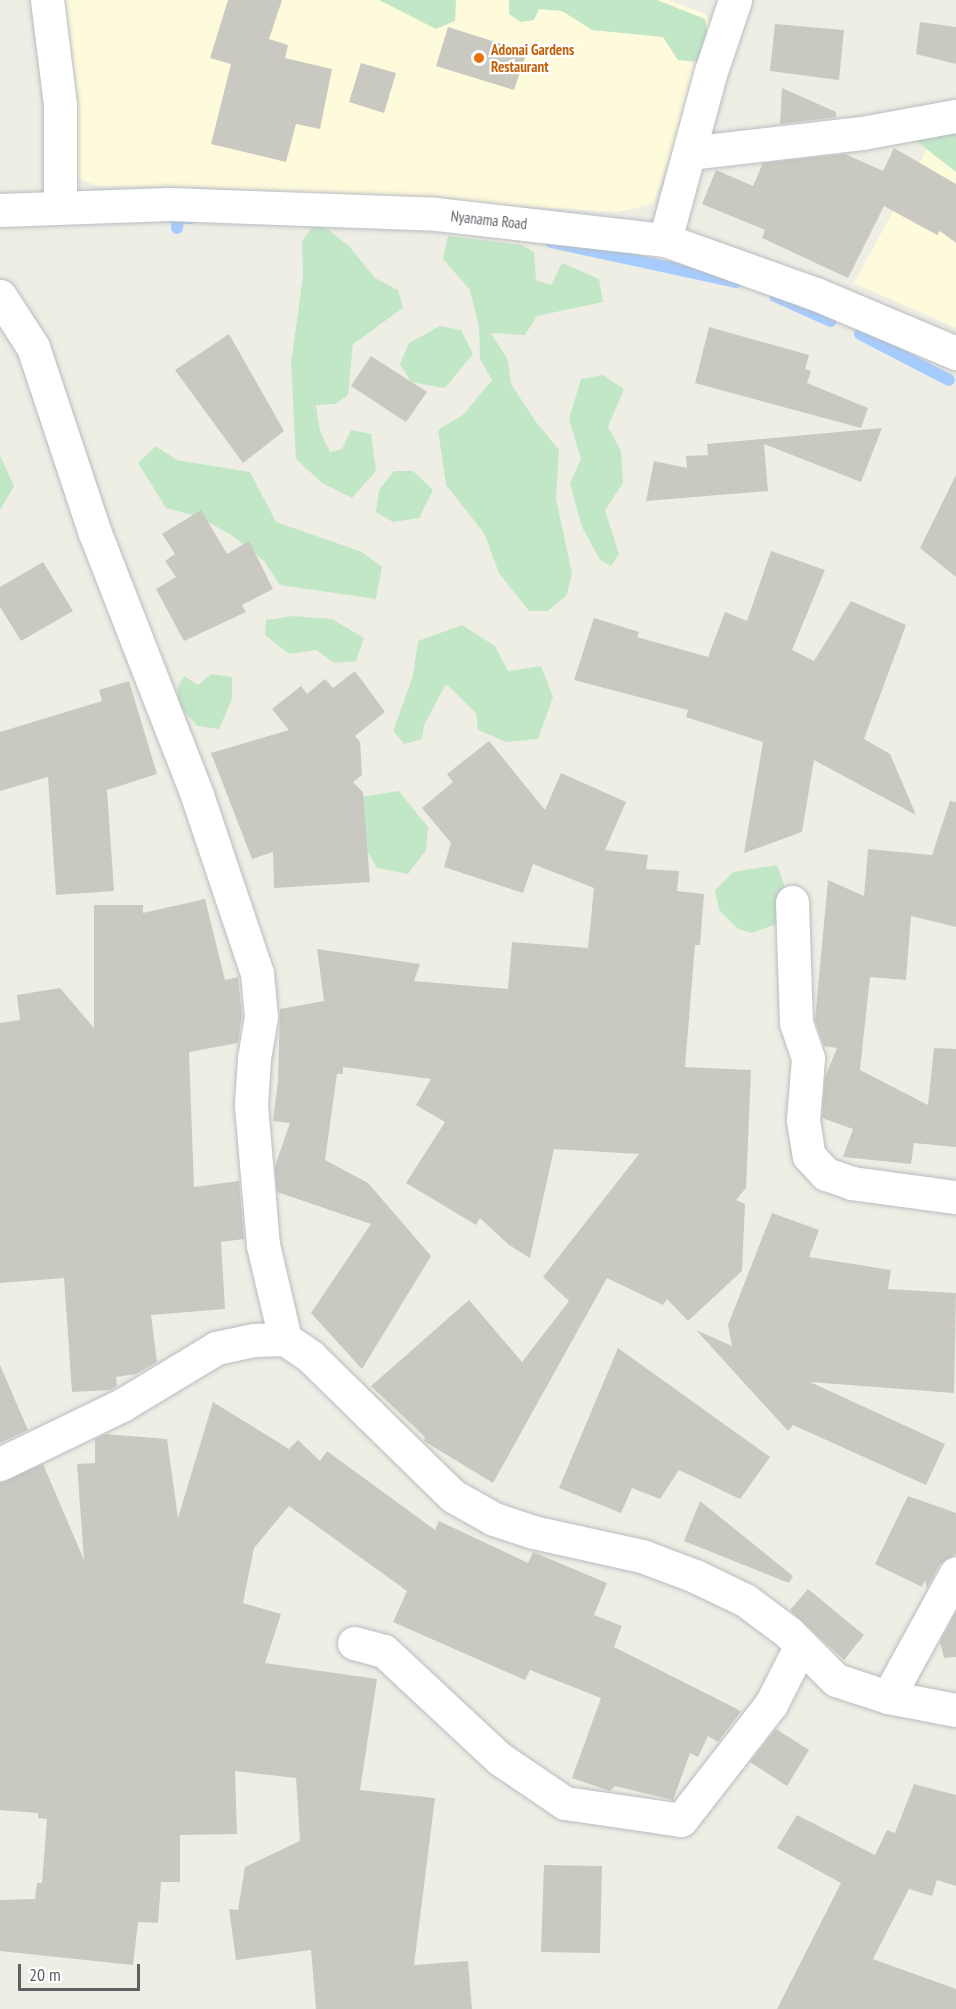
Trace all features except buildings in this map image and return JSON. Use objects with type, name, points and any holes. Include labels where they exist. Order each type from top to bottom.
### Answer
[{"type":"street","points":[[47,0],[60,105],[60,207]]},
{"type":"street","points":[[665,240],[728,12],[735,0]]},
{"type":"street","points":[[689,153],[862,133],[956,116]]},
{"type":"street","name":"Nyanama Road","points":[[0,210],[170,204],[436,214],[665,240],[816,294],[956,353]]},
{"type":"street","points":[[0,296],[33,347],[95,534],[197,795],[257,973],[261,1017],[254,1058],[252,1105],[263,1245],[285,1340]]},
{"type":"street","points":[[792,902],[796,1023],[808,1058],[803,1120],[809,1156],[826,1174],[852,1183],[956,1197]]},
{"type":"street","points":[[0,1464],[122,1405],[216,1348],[254,1340],[285,1340],[310,1356],[453,1496],[494,1519],[533,1532],[642,1556],[695,1576],[745,1600],[801,1645],[836,1680],[888,1697],[956,1710]]},
{"type":"street","points":[[888,1697],[956,1573]]},
{"type":"street","points":[[354,1643],[384,1651],[500,1759],[565,1803],[681,1820],[771,1704],[801,1645]]},
{"type":"shaded area","points":[[59,0],[669,0],[705,14],[715,31],[653,204],[617,212],[204,187],[99,186],[87,182],[77,178],[71,161]]},
{"type":"shaded area","points":[[927,149],[956,172],[956,328],[854,283]]},
{"type":"green space","points":[[379,0],[456,0],[455,21],[436,29]]},
{"type":"green space","points":[[509,0],[657,0],[705,19],[709,42],[698,62],[678,60],[663,37],[592,30],[562,11],[539,9],[534,20],[521,22],[509,14]]},
{"type":"green space","points":[[956,130],[956,172],[911,137]]},
{"type":"green space","points":[[317,221],[349,246],[375,278],[398,290],[403,308],[353,344],[348,395],[336,404],[316,405],[320,431],[330,452],[342,449],[351,430],[371,434],[376,471],[352,498],[322,483],[296,459],[291,364],[303,276],[302,241]]},
{"type":"green space","points":[[448,236],[522,245],[534,252],[536,280],[551,285],[562,263],[599,279],[603,302],[537,316],[525,335],[491,333],[508,360],[511,384],[536,422],[559,450],[556,499],[572,573],[567,595],[548,611],[529,611],[499,573],[484,533],[446,485],[438,430],[464,414],[492,380],[480,359],[479,327],[470,290],[443,259]]},
{"type":"green space","points":[[440,326],[461,330],[473,354],[445,388],[411,382],[400,364],[409,343]]},
{"type":"green space","points":[[603,375],[624,389],[608,427],[621,451],[623,483],[605,510],[619,554],[611,566],[600,560],[582,527],[570,484],[581,459],[569,419],[581,379]]},
{"type":"green space","points":[[156,446],[177,460],[250,472],[276,522],[362,552],[382,567],[376,599],[280,585],[264,561],[230,534],[196,516],[166,508],[138,463]]},
{"type":"green space","points":[[0,455],[14,486],[0,510]]},
{"type":"green space","points":[[394,471],[413,471],[433,490],[419,518],[393,522],[376,512],[379,490]]},
{"type":"green space","points":[[293,616],[332,619],[364,638],[356,661],[334,663],[316,650],[289,654],[265,635],[266,620]]},
{"type":"green space","points":[[462,625],[495,646],[508,671],[541,666],[553,697],[538,739],[506,742],[478,730],[476,713],[446,684],[424,725],[422,739],[404,744],[393,731],[413,676],[418,641]]},
{"type":"green space","points":[[211,674],[232,677],[232,699],[219,729],[197,726],[178,704],[178,686],[184,676],[198,685]]},
{"type":"green space","points":[[399,791],[428,827],[426,850],[408,874],[377,868],[353,826],[360,797]]},
{"type":"green space","points":[[777,865],[786,890],[779,923],[752,933],[738,929],[719,910],[715,890],[733,872]]},
{"type":"waterway","points":[[177,228],[178,217],[190,218]]},
{"type":"waterway","points":[[551,242],[736,282]]},
{"type":"waterway","points":[[775,296],[831,321]]},
{"type":"waterway","points":[[860,334],[949,380]]},
{"type":"place","name":"Adonai Gardens Restaurant","points":[[479,58]]}]
